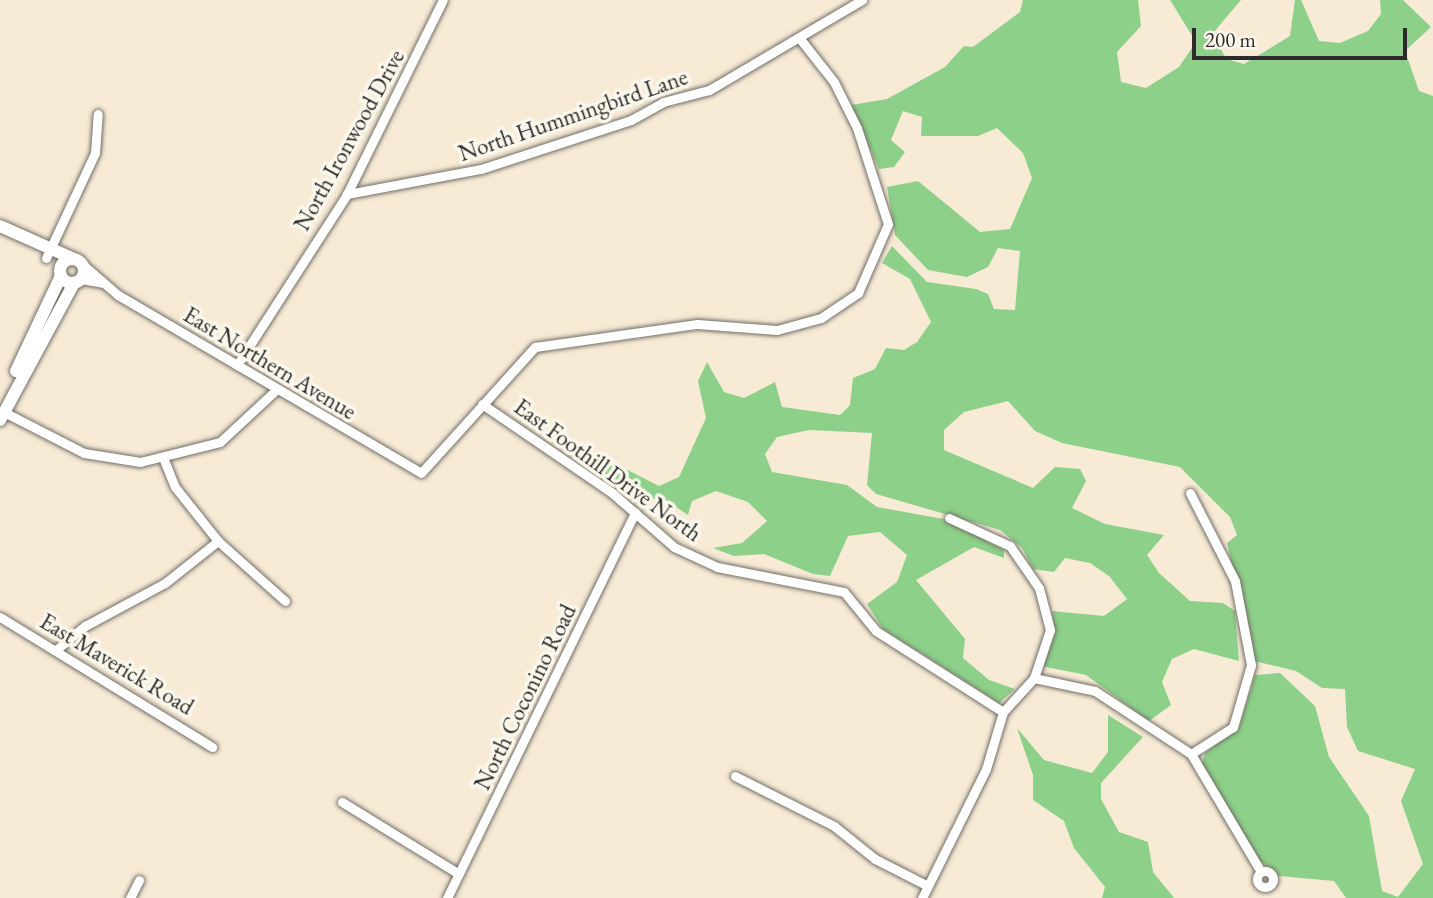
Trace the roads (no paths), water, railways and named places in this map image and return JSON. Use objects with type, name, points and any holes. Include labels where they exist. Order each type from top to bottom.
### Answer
[{"type":"street","name":"North Ironwood Drive","points":[[237,365],[347,194],[443,0]]},
{"type":"street","name":"North Hummingbird Lane","points":[[347,194],[368,195],[481,169],[616,126],[663,102],[709,90],[801,40],[829,16],[862,0]]},
{"type":"street","points":[[482,404],[535,347],[697,324],[777,331],[821,318],[858,293],[881,250],[886,213],[857,128],[834,82],[801,40]]},
{"type":"street","points":[[47,254],[95,153],[98,114]]},
{"type":"street","points":[[0,226],[47,254],[61,272],[78,281]]},
{"type":"street","points":[[0,234],[47,254],[78,261]]},
{"type":"street","points":[[1,411],[61,272],[78,261]]},
{"type":"street","points":[[1,411],[78,281],[78,261]]},
{"type":"street","name":"East Northern Avenue","points":[[78,261],[104,284],[276,390],[417,472],[428,470],[482,404]]},
{"type":"street","name":"East Northern Avenue","points":[[78,281],[104,284]]},
{"type":"street","points":[[1,411],[93,456],[164,460],[220,442],[276,390]]},
{"type":"street","name":"East Foothill Drive North","points":[[482,404],[635,512],[674,547],[717,567],[844,592],[876,631],[1003,712]]},
{"type":"street","points":[[164,460],[175,487],[218,541],[285,601]]},
{"type":"street","points":[[1190,494],[1235,581],[1251,665],[1233,727],[1191,754]]},
{"type":"street","name":"North Coconino Road","points":[[447,898],[635,512]]},
{"type":"street","points":[[922,898],[986,769],[1003,712],[1034,678],[1050,630],[1030,572],[1000,537],[949,518]]},
{"type":"street","points":[[56,650],[85,626],[165,583],[218,541]]},
{"type":"street","name":"East Maverick Road","points":[[0,617],[212,747]]},
{"type":"street","points":[[1034,678],[1095,691],[1191,754],[1261,872]]},
{"type":"street","points":[[735,776],[834,826],[875,859],[928,886]]},
{"type":"street","points":[[342,802],[459,874]]},
{"type":"street","points":[[130,898],[139,880]]}]
